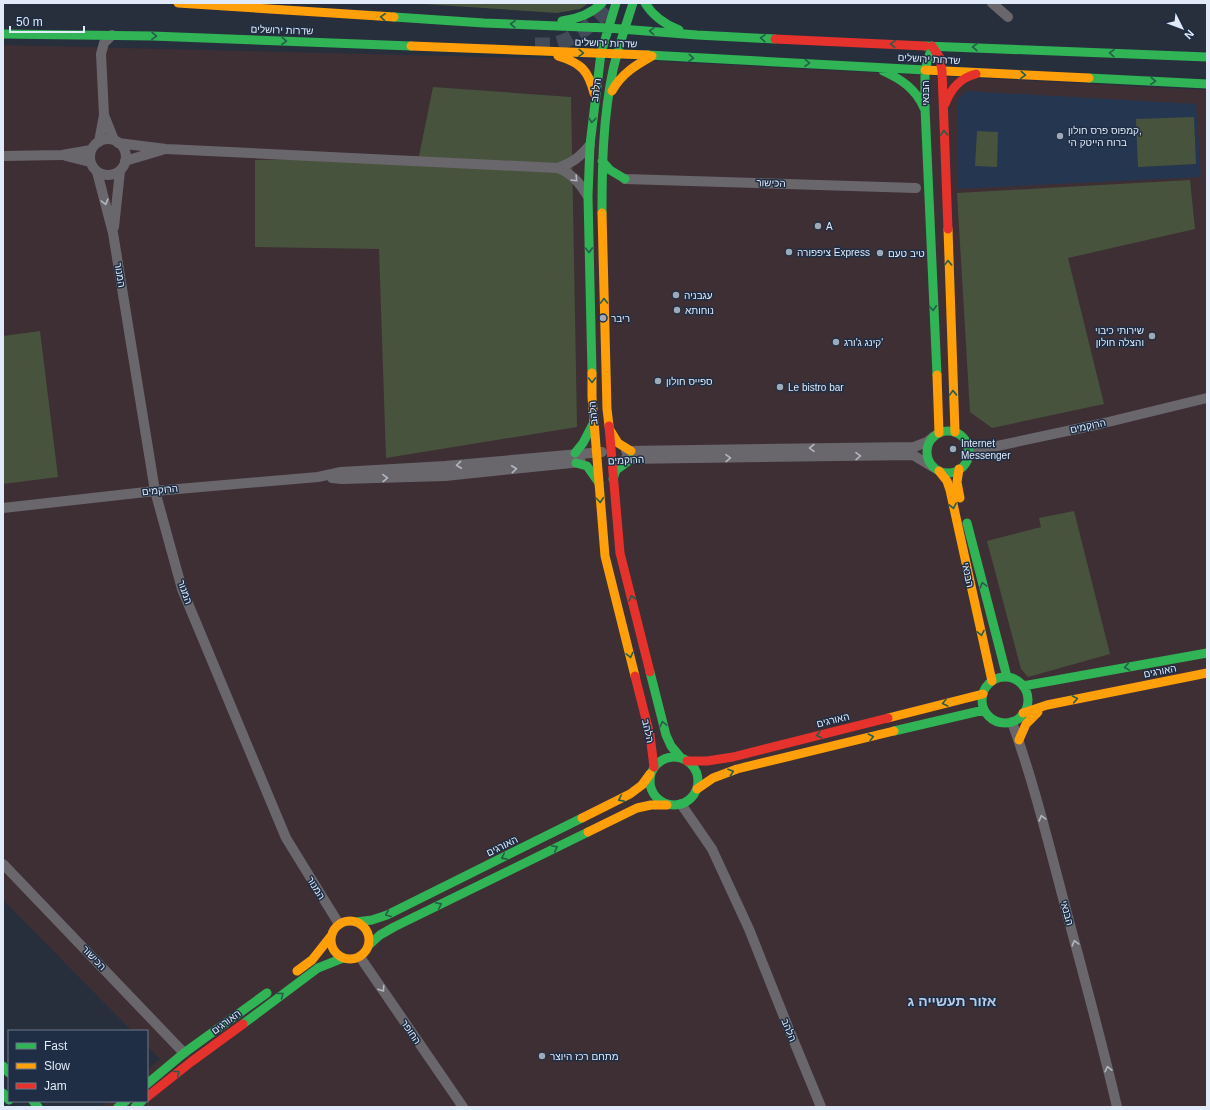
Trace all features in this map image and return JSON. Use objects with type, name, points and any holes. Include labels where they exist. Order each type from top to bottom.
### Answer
[{"type":"street","name":"שדרות ירושלים","points":[[178,3],[533,25],[625,29],[697,35],[1207,57]]},
{"type":"street","points":[[533,25],[573,20],[586,15],[602,3]]},
{"type":"street","name":"הלהב","points":[[616,3],[601,54],[590,145],[588,196],[592,397],[605,556],[650,735],[652,771]]},
{"type":"street","name":"הלהב","points":[[633,3],[613,70],[608,100],[602,161],[603,268],[608,424],[620,552],[666,735],[671,746],[684,760]]},
{"type":"street","points":[[645,3],[651,14],[662,22],[677,30],[697,35]]},
{"type":"street","points":[[992,3],[1008,17]]},
{"type":"street","name":"שדרות ירושלים","points":[[3,34],[112,35],[652,56],[1207,84]]},
{"type":"street","points":[[77,34],[93,40],[101,54]]},
{"type":"street","points":[[100,142],[104,115],[101,54],[104,43],[112,35]]},
{"type":"street","points":[[344,44],[423,40],[535,45]]},
{"type":"street","name":"הבנאי","points":[[932,46],[925,70],[925,108],[936,435]]},
{"type":"street","name":"הבנאי","points":[[932,46],[940,58],[942,71],[955,432]]},
{"type":"street","points":[[521,51],[552,55],[566,59],[584,68],[592,82],[595,96]]},
{"type":"street","points":[[608,100],[619,78],[652,56]]},
{"type":"street","points":[[872,66],[898,77],[912,88],[925,108]]},
{"type":"street","points":[[943,109],[947,97],[953,87],[961,79],[984,73]]},
{"type":"street","points":[[91,150],[90,162],[97,172],[108,175],[120,171],[125,161],[125,151],[116,142],[104,115]]},
{"type":"street","points":[[3,156],[62,155],[91,150],[104,140],[166,149],[558,168],[568,172],[575,178],[588,196]]},
{"type":"street","points":[[558,168],[576,160],[590,145]]},
{"type":"street","points":[[125,161],[166,149]]},
{"type":"street","points":[[62,155],[90,162]]},
{"type":"street","points":[[602,161],[610,170],[617,182],[603,195]]},
{"type":"street","name":"המנור","points":[[113,233],[120,171]]},
{"type":"street","name":"המנור","points":[[97,172],[113,233],[155,491],[182,589],[241,728],[262,784],[286,838],[339,924]]},
{"type":"street","points":[[927,175],[916,188],[925,194],[928,200]]},
{"type":"street","name":"הכישור","points":[[617,182],[916,188]]},
{"type":"street","name":"הרוקמים","points":[[968,448],[997,446],[1100,424],[1207,398]]},
{"type":"street","points":[[594,422],[576,458],[587,466],[599,483]]},
{"type":"street","points":[[608,424],[613,439],[631,455],[616,470],[613,479]]},
{"type":"street","points":[[947,431],[955,432],[964,438],[968,448],[967,460],[959,470],[946,472],[936,469],[929,461],[927,449],[936,435],[947,431]]},
{"type":"street","name":"הרוקמים","points":[[3,508],[155,491],[318,477],[342,479],[445,476],[597,456],[914,447],[927,442],[936,435]]},
{"type":"street","name":"הרוקמים","points":[[631,455],[913,455],[936,469]]},
{"type":"street","name":"הבנאי","points":[[936,469],[947,481],[950,490],[992,681]]},
{"type":"street","name":"הבנאי","points":[[959,470],[957,482],[958,489],[1007,677]]},
{"type":"street","name":"האורגים","points":[[1023,686],[1207,653]]},
{"type":"street","name":"האורגים","points":[[1023,713],[1047,705],[1207,673]]},
{"type":"street","points":[[1007,677],[1023,686],[1028,699],[1023,713],[1018,718],[1012,722],[1004,723],[989,717],[984,710],[982,702],[986,687],[992,681],[1007,677]]},
{"type":"street","name":"האורגים","points":[[684,760],[707,761],[733,757],[983,694]]},
{"type":"street","points":[[1018,740],[1032,716],[1047,705]]},
{"type":"street","points":[[697,789],[697,776],[692,765],[684,760],[669,757],[658,763],[652,771],[650,787],[652,793],[656,798],[674,806],[688,801],[697,789],[713,778],[737,770],[984,710]]},
{"type":"street","name":"הבנאי","points":[[1012,722],[1028,766],[1103,1048],[1117,1107]]},
{"type":"street","name":"האורגים","points":[[356,922],[372,920],[387,915],[630,794],[642,785],[652,771]]},
{"type":"street","points":[[331,936],[331,945],[335,953],[348,960],[360,957],[364,954],[369,945],[380,935],[394,927],[637,808],[667,804]]},
{"type":"street","name":"הלהב","points":[[681,804],[712,849],[740,909],[821,1107]]},
{"type":"street","name":"הכישור","points":[[3,864],[184,1053]]},
{"type":"street","points":[[286,978],[312,960],[339,924],[350,921],[362,925],[367,931],[369,945]]},
{"type":"street","name":"החופר","points":[[360,957],[463,1107]]},
{"type":"street","name":"האורגים","points":[[148,1096],[197,1057],[318,968],[342,958]]},
{"type":"street","name":"האורגים","points":[[148,1083],[184,1053],[274,988]]},
{"type":"shaded area","points":[[3,45],[653,61],[1207,90],[1207,1107],[101,1107],[107,1102],[148,1102],[148,1069],[160,1059],[148,1047],[148,1030],[131,1030],[3,900]]},
{"type":"shaded area","points":[[966,91],[1196,104],[1201,177],[957,189],[957,100]]},
{"type":"green space","points":[[409,3],[589,3],[580,9],[557,13]]},
{"type":"green space","points":[[433,87],[571,97],[577,427],[386,458],[379,249],[255,247],[255,160],[419,156]]},
{"type":"green space","points":[[1194,117],[1196,164],[1138,167],[1136,119]]},
{"type":"green space","points":[[977,131],[998,132],[997,167],[975,166]]},
{"type":"green space","points":[[1190,180],[1195,229],[1068,258],[1104,404],[992,428],[970,412],[957,193]]},
{"type":"green space","points":[[40,331],[58,477],[3,484],[3,336]]},
{"type":"green space","points":[[1074,511],[1110,654],[1028,677],[1021,669],[987,541],[1041,527],[1039,518]]},
{"type":"tunnel","points":[[535,45],[551,45],[568,40],[593,23],[612,3]]},
{"type":"traffic: fast","points":[[562,21],[584,15],[602,3]]},
{"type":"traffic: fast","points":[[592,373],[588,196],[590,145],[601,53],[616,3]]},
{"type":"traffic: fast","points":[[602,213],[602,177],[607,106],[617,53],[633,3]]},
{"type":"traffic: fast","points":[[645,3],[659,19],[679,30]]},
{"type":"traffic: fast","points":[[394,17],[484,23],[608,28],[775,39]]},
{"type":"traffic: fast","points":[[3,34],[152,36],[411,46]]},
{"type":"traffic: fast","points":[[925,46],[1207,57]]},
{"type":"traffic: fast","points":[[932,46],[925,70],[925,108],[937,375]]},
{"type":"traffic: fast","points":[[648,55],[925,70]]},
{"type":"traffic: fast","points":[[883,71],[896,77],[907,85],[917,95],[924,108]]},
{"type":"traffic: fast","points":[[1089,78],[1207,84]]},
{"type":"traffic: fast","points":[[602,161],[610,170],[625,179]]},
{"type":"traffic: fast","points":[[575,453],[583,443],[594,422]]},
{"type":"traffic: fast","points":[[948,431],[963,437],[969,452],[963,467],[948,473],[933,467],[927,452],[933,437],[948,431]]},
{"type":"traffic: fast","points":[[613,479],[616,470],[631,459]]},
{"type":"traffic: fast","points":[[576,463],[587,466],[599,483]]},
{"type":"traffic: fast","points":[[967,523],[1007,677]]},
{"type":"traffic: fast","points":[[1023,686],[1207,653]]},
{"type":"traffic: fast","points":[[650,672],[666,735],[671,746],[681,758]]},
{"type":"traffic: fast","points":[[1005,677],[1018,681],[1024,687],[1028,700],[1024,713],[1018,719],[1005,723],[992,719],[986,713],[982,700],[986,687],[992,681],[1005,677]]},
{"type":"traffic: fast","points":[[894,731],[984,710]]},
{"type":"traffic: fast","points":[[669,757],[679,757],[691,764],[698,776],[698,781],[698,786],[691,798],[679,805],[669,805],[661,801],[654,794],[650,786],[650,776],[654,768],[661,761],[669,757]]},
{"type":"traffic: fast","points":[[356,922],[372,920],[387,915],[582,818]]},
{"type":"traffic: fast","points":[[369,945],[380,935],[394,927],[588,832]]},
{"type":"traffic: fast","points":[[243,1024],[318,968],[343,958]]},
{"type":"traffic: fast","points":[[148,1083],[184,1053],[267,993]]},
{"type":"traffic: fast","points":[[3,1066],[8,1072]]},
{"type":"traffic: fast","points":[[3,1093],[8,1099]]},
{"type":"traffic: fast","points":[[34,1102],[38,1107]]},
{"type":"traffic: fast","points":[[118,1107],[125,1102]]},
{"type":"traffic: fast","points":[[135,1107],[141,1102]]},
{"type":"traffic: slow","points":[[178,3],[394,17]]},
{"type":"traffic: slow","points":[[411,46],[648,55]]},
{"type":"traffic: slow","points":[[558,56],[582,68],[589,78],[594,93]]},
{"type":"traffic: slow","points":[[612,91],[624,75],[652,56]]},
{"type":"traffic: slow","points":[[925,70],[1089,78]]},
{"type":"traffic: slow","points":[[602,213],[607,409],[609,426]]},
{"type":"traffic: slow","points":[[948,229],[955,432]]},
{"type":"traffic: slow","points":[[592,373],[592,397],[605,556],[635,676]]},
{"type":"traffic: slow","points":[[937,375],[939,433]]},
{"type":"traffic: slow","points":[[610,430],[618,443],[631,451]]},
{"type":"traffic: slow","points":[[959,469],[957,482],[960,498]]},
{"type":"traffic: slow","points":[[939,471],[947,481],[950,490],[992,681]]},
{"type":"traffic: slow","points":[[1023,713],[1047,705],[1207,673]]},
{"type":"traffic: slow","points":[[888,718],[983,694]]},
{"type":"traffic: slow","points":[[1019,740],[1026,724],[1038,712]]},
{"type":"traffic: slow","points":[[697,789],[713,778],[737,769],[894,731]]},
{"type":"traffic: slow","points":[[582,818],[630,794],[642,785],[650,774]]},
{"type":"traffic: slow","points":[[588,832],[637,808],[651,805],[667,805]]},
{"type":"traffic: slow","points":[[346,921],[354,921],[364,926],[368,933],[369,940],[368,947],[364,954],[354,959],[346,959],[336,954],[334,951],[331,944],[331,936],[336,926],[339,924],[346,921]]},
{"type":"traffic: slow","points":[[297,971],[312,960],[331,936]]},
{"type":"traffic: jam","points":[[775,39],[925,46]]},
{"type":"traffic: jam","points":[[932,46],[940,58],[942,71],[948,229]]},
{"type":"traffic: jam","points":[[945,104],[950,93],[957,84],[965,78],[976,74]]},
{"type":"traffic: jam","points":[[609,426],[620,553],[650,672]]},
{"type":"traffic: jam","points":[[635,676],[650,735],[654,767]]},
{"type":"traffic: jam","points":[[687,761],[707,761],[733,757],[888,718]]},
{"type":"traffic: jam","points":[[148,1096],[191,1062],[243,1024]]},
{"type":"place","name":"קמפוס פרס חולון, ברוח הייטק הי","points":[[1060,136]]},
{"type":"place","name":"A","points":[[818,226]]},
{"type":"place","name":"ציפפורה Express","points":[[789,252]]},
{"type":"place","name":"טיב טעם","points":[[880,253]]},
{"type":"place","name":"עגבניה","points":[[676,295]]},
{"type":"place","name":"נוחותא","points":[[677,310]]},
{"type":"place","name":"ריבר","points":[[603,318]]},
{"type":"place","name":"שירותי כיבוי והצלה חולון","points":[[1152,336]]},
{"type":"place","name":"קינג ג'ורג'","points":[[836,342]]},
{"type":"place","name":"ספייס חולון","points":[[658,381]]},
{"type":"place","name":"Le bistro bar","points":[[780,387]]},
{"type":"place","name":"Internet Messenger","points":[[953,449]]},
{"type":"place","name":"מתחם רכז היוצר","points":[[542,1056]]},
{"type":"district","name":"אזור תעשייה ג","points":[[952,1001]]}]
